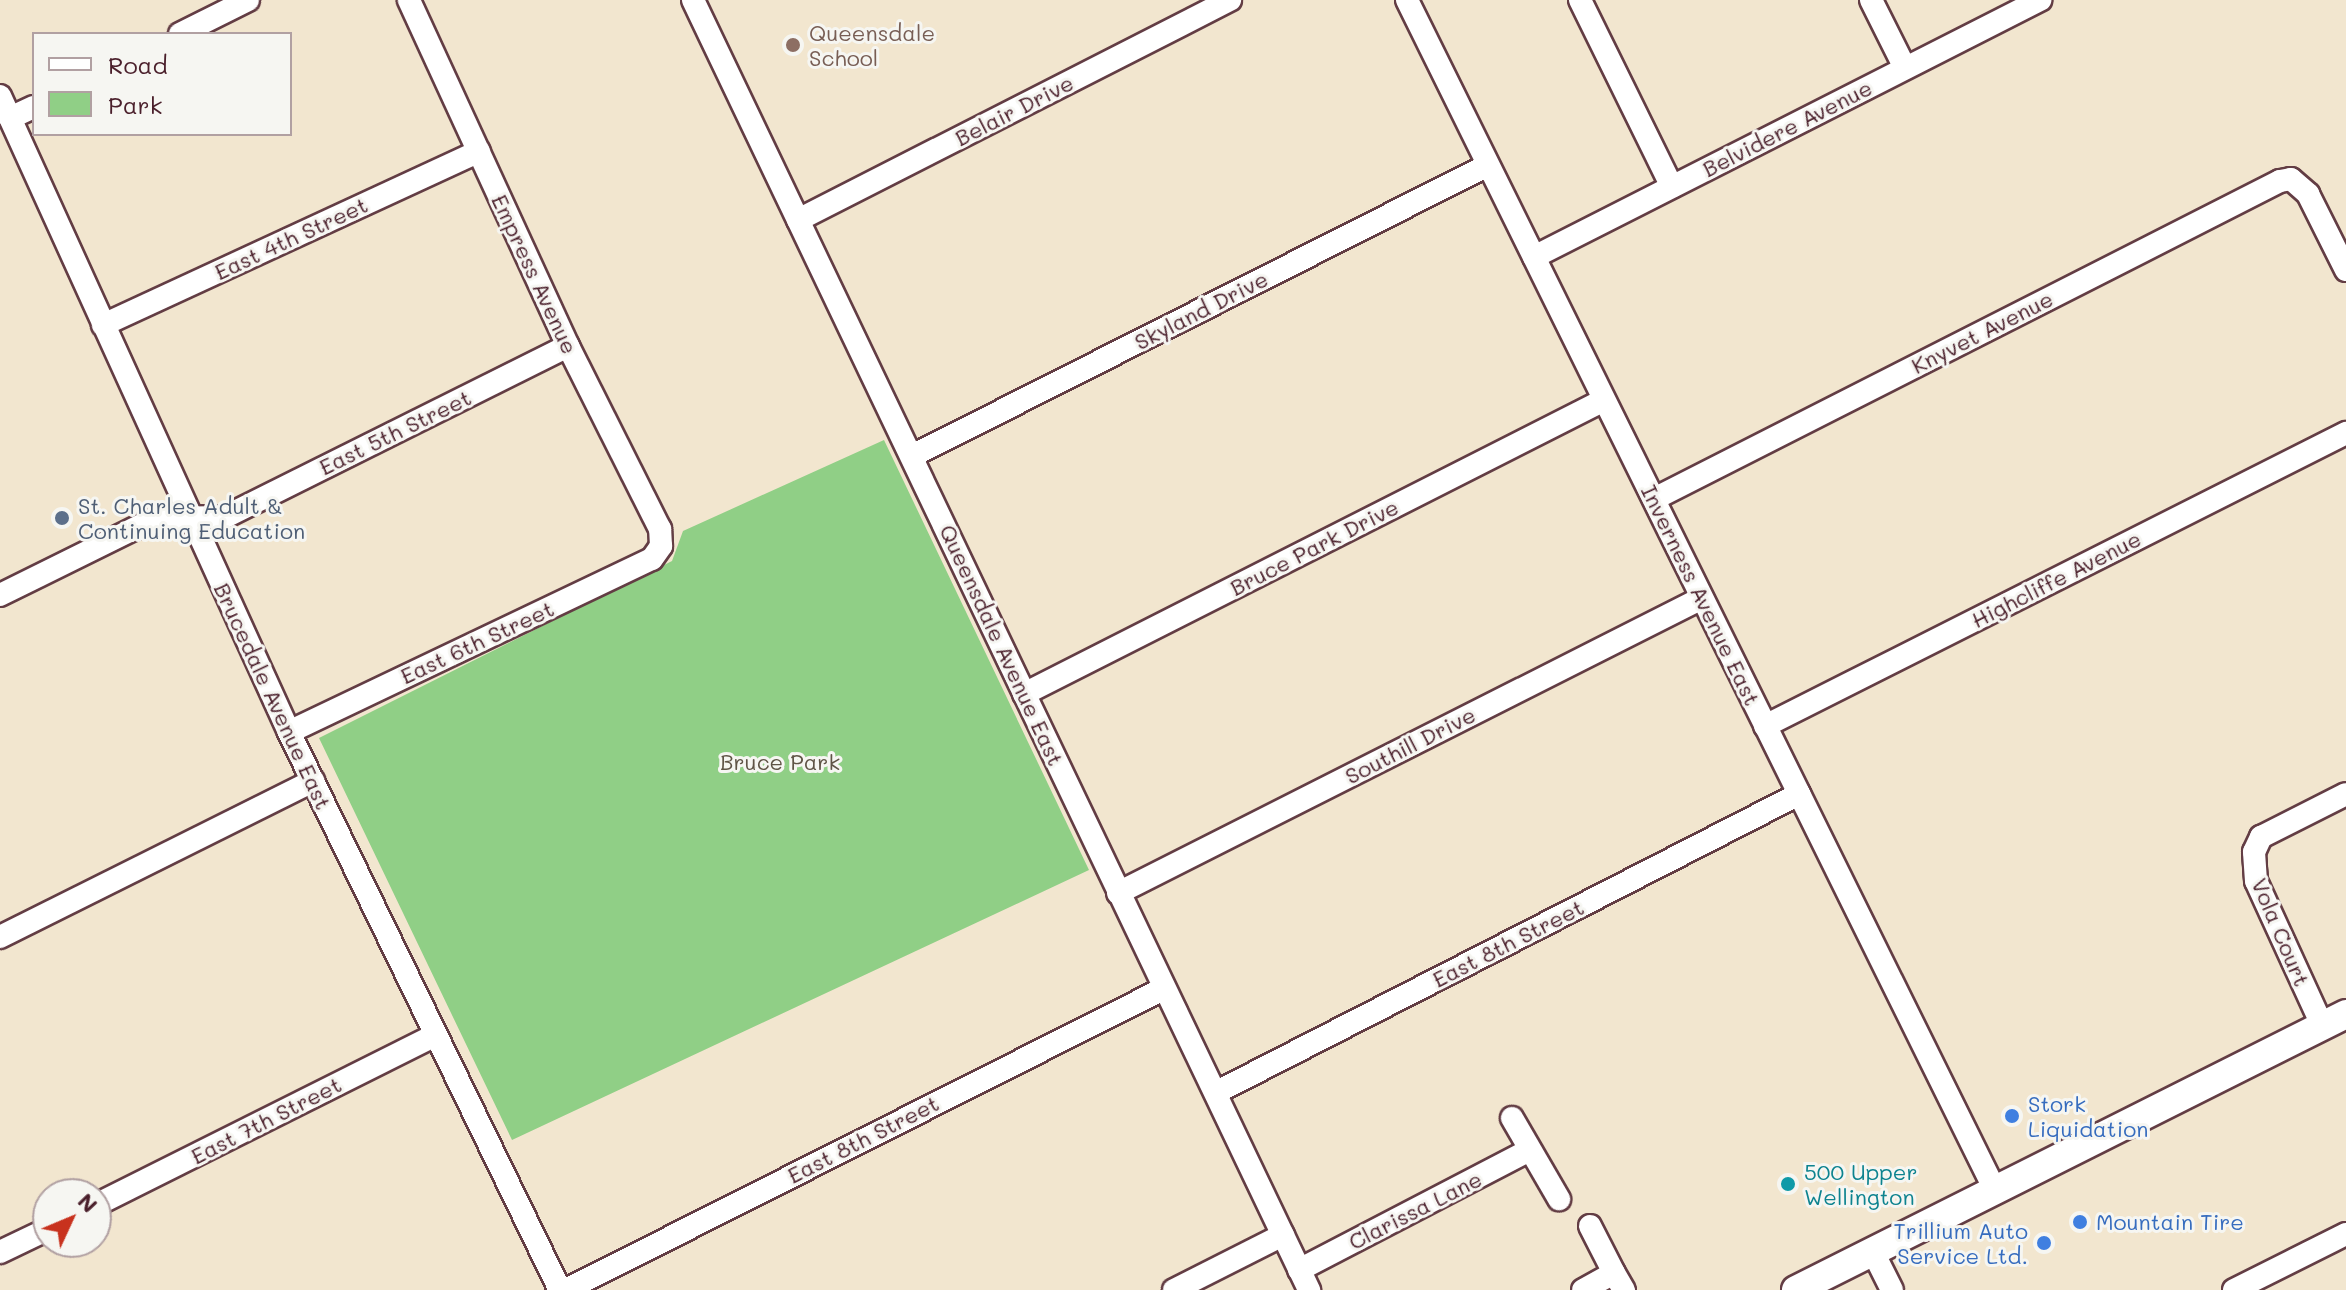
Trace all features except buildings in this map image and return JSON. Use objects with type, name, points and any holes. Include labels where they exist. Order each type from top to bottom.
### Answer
[{"type":"main road","points":[[1796,1290],[2334,1020]]},
{"type":"street","points":[[184,32],[248,0]]},
{"type":"street","name":"Empress Avenue","points":[[409,0],[568,346],[660,529],[661,546]]},
{"type":"street","name":"Queensdale Avenue East","points":[[693,0],[914,455],[1161,990],[1217,1092],[1304,1280]]},
{"type":"street","name":"Belair Drive","points":[[798,220],[1230,0]]},
{"type":"street","name":"Inverness Avenue East","points":[[1407,0],[1995,1190]]},
{"type":"street","points":[[1580,0],[1672,187]]},
{"type":"street","points":[[1871,0],[1905,68]]},
{"type":"street","name":"Belvidere Avenue","points":[[1534,257],[2040,0]]},
{"type":"street","name":"Brucedale Avenue East","points":[[0,96],[289,732],[560,1290]]},
{"type":"street","points":[[10,118],[32,108]]},
{"type":"street","name":"East 4th Street","points":[[103,325],[479,151]]},
{"type":"street","name":"Skyland Drive","points":[[914,455],[1488,165]]},
{"type":"street","name":"Knyvet Avenue","points":[[1654,499],[2280,181],[2291,179],[2308,194],[2346,270]]},
{"type":"street","name":"East 5th Street","points":[[0,595],[156,518],[191,520],[225,517],[568,346]]},
{"type":"street","name":"Bruce Park Drive","points":[[1024,694],[1604,400]]},
{"type":"street","name":"Highcliffe Avenue","points":[[1765,726],[2346,433]]},
{"type":"street","name":"East 6th Street","points":[[289,732],[652,559],[661,546]]},
{"type":"street","name":"Southill Drive","points":[[1118,893],[1702,598]]},
{"type":"street","points":[[0,937],[313,781]]},
{"type":"street","name":"East 8th Street","points":[[1217,1092],[1799,794]]},
{"type":"street","name":"Vola Court","points":[[2334,1020],[2256,881],[2254,852],[2261,837],[2346,794]]},
{"type":"street","name":"East 8th Street","points":[[566,1290],[1161,990]]},
{"type":"street","name":"East 7th Street","points":[[112,1197],[435,1035]]},
{"type":"street","points":[[1512,1118],[1559,1199]]},
{"type":"street","name":"Clarissa Lane","points":[[1304,1280],[1530,1150]]},
{"type":"street","points":[[1583,1290],[1619,1282],[1590,1226]]},
{"type":"street","points":[[2234,1290],[2346,1234]]},
{"type":"street","points":[[1174,1290],[1283,1235]]},
{"type":"street","points":[[0,1252],[32,1237]]},
{"type":"street","points":[[1873,1252],[1892,1290]]},
{"type":"green space","name":"Bruce Park","points":[[884,440],[1089,870],[512,1140],[319,738],[672,561],[683,531]]},
{"type":"place","name":"Queensdale School","points":[[793,45]]},
{"type":"place","name":"St. Charles Adult & Continuing Education","points":[[62,518]]},
{"type":"place","name":"Stork Liquidation","points":[[2012,1116]]},
{"type":"place","name":"500 Upper Wellington","points":[[1788,1184]]},
{"type":"place","name":"Mountain Tire","points":[[2080,1222]]},
{"type":"place","name":"Trillium Auto Service Ltd.","points":[[2044,1243]]}]
